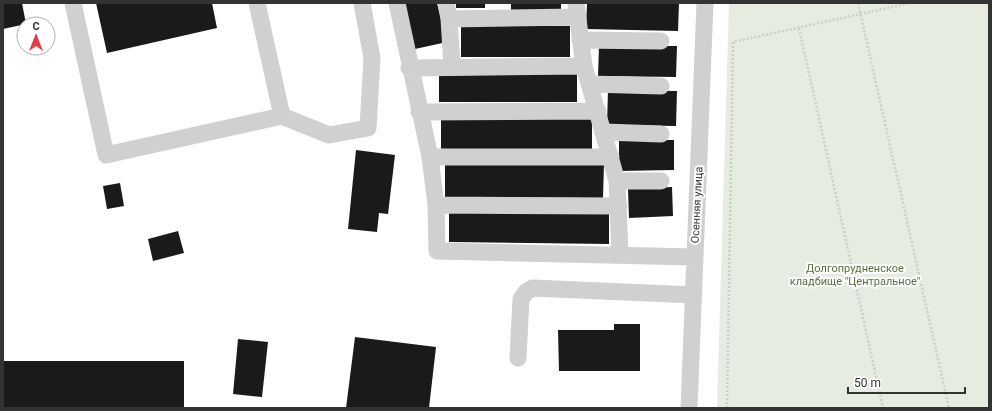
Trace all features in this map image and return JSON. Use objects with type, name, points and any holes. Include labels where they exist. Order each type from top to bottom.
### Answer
[{"type":"street","points":[[72,3],[106,155],[282,116],[329,135],[368,128],[372,58],[362,3]]},
{"type":"street","points":[[257,3],[282,116]]},
{"type":"street","points":[[397,3],[419,112],[430,157],[436,205],[438,251],[620,254],[694,257]]},
{"type":"street","name":"Осенняя улица","points":[[689,408],[705,3]]},
{"type":"street","points":[[452,66],[448,11],[576,10],[584,66],[617,181],[620,254]]},
{"type":"street","points":[[580,40],[661,41]]},
{"type":"street","points":[[410,68],[452,66],[584,66]]},
{"type":"street","points":[[590,84],[661,86]]},
{"type":"street","points":[[419,112],[598,111]]},
{"type":"street","points":[[604,132],[661,134]]},
{"type":"street","points":[[430,157],[611,157]]},
{"type":"street","points":[[617,181],[661,181]]},
{"type":"street","points":[[436,205],[619,206]]},
{"type":"street","points":[[518,358],[521,299],[526,292],[533,288],[693,295]]},
{"type":"path","points":[[858,3],[949,408]]},
{"type":"path","points":[[728,408],[733,42],[910,3]]},
{"type":"path","points":[[799,28],[883,408]]},
{"type":"green space","name":"Долгопрудненское кладбище \"Центральное\"","points":[[729,3],[989,3],[989,408],[717,408]]},
{"type":"building","points":[[3,3],[22,3],[24,16],[16,16],[16,26],[3,29]]},
{"type":"building","points":[[96,3],[212,3],[217,28],[107,53]]},
{"type":"building","points":[[404,3],[437,3],[447,42],[415,49]]},
{"type":"building","points":[[456,3],[485,3],[485,8],[456,8]]},
{"type":"building","points":[[511,3],[561,3],[561,10],[511,10]]},
{"type":"building","points":[[587,3],[679,3],[678,31],[586,29]]},
{"type":"building","points":[[461,26],[570,26],[570,57],[461,57]]},
{"type":"building","points":[[599,46],[677,46],[676,77],[598,76]]},
{"type":"building","points":[[439,71],[577,71],[577,102],[439,102]]},
{"type":"building","points":[[608,90],[677,91],[676,126],[607,125]]},
{"type":"building","points":[[441,119],[592,119],[592,151],[441,151]]},
{"type":"building","points":[[619,140],[674,140],[674,170],[619,171]]},
{"type":"building","points":[[356,150],[395,155],[388,214],[379,213],[377,232],[348,229]]},
{"type":"building","points":[[445,164],[604,164],[603,198],[445,197]]},
{"type":"building","points":[[120,183],[124,206],[107,209],[103,186]]},
{"type":"building","points":[[672,187],[673,216],[629,218],[628,189]]},
{"type":"building","points":[[449,211],[609,213],[609,244],[449,242]]},
{"type":"building","points":[[178,231],[184,253],[153,261],[148,239]]},
{"type":"building","points":[[614,324],[640,324],[640,371],[559,371],[558,330],[614,330]]},
{"type":"building","points":[[355,337],[436,347],[429,408],[346,408]]},
{"type":"building","points":[[238,339],[268,342],[262,397],[233,394]]},
{"type":"building","points":[[3,361],[184,361],[184,408],[3,408]]}]
